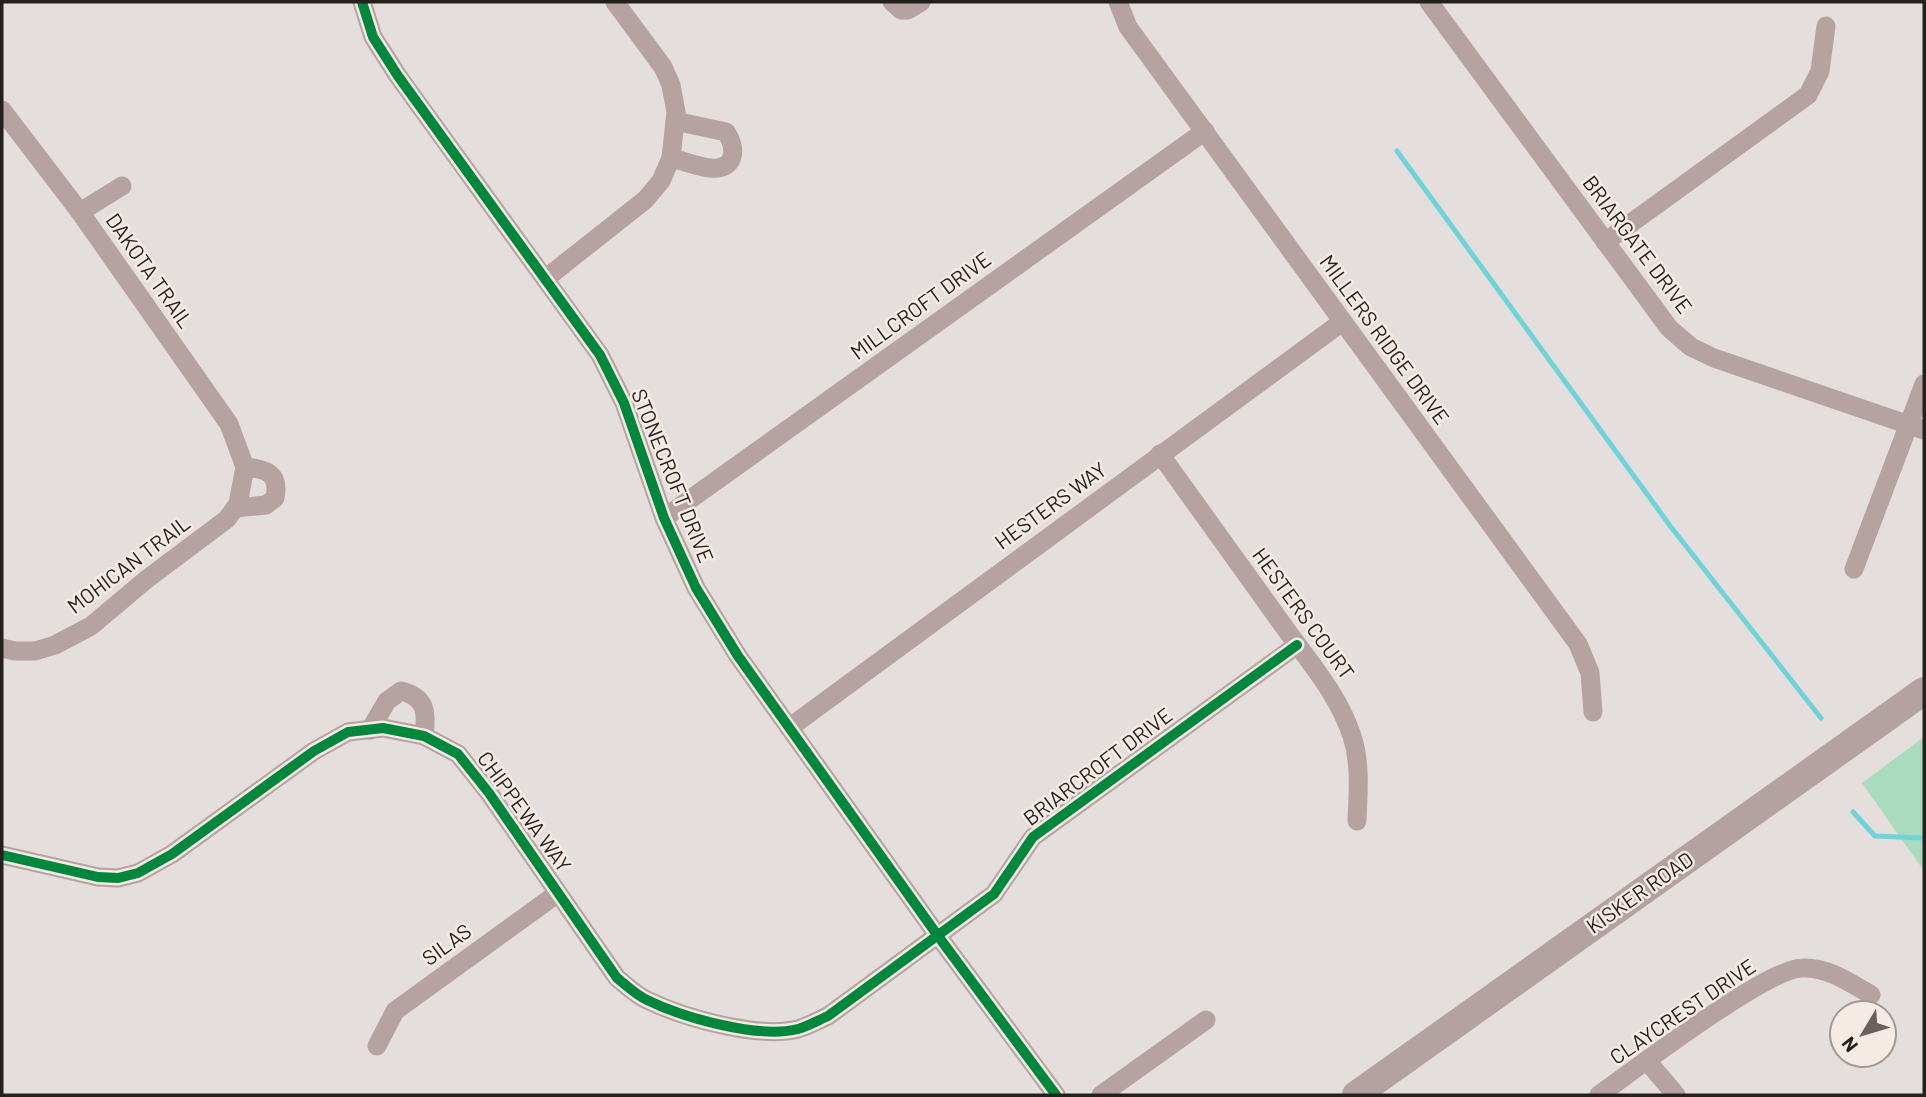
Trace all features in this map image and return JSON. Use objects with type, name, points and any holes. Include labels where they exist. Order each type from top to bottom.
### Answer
[{"type":"main road","name":"KISKER ROAD","points":[[1356,1095],[1924,691]]},
{"type":"street","name":"STONECROFT DRIVE","points":[[362,2],[373,37],[398,76],[600,355],[618,391],[664,519],[696,588],[738,656],[938,936],[1056,1095]]},
{"type":"street","points":[[545,279],[645,201],[661,181],[671,158],[675,121],[671,85],[663,66],[615,2]]},
{"type":"street","points":[[892,2],[901,10],[908,10],[921,2]]},
{"type":"street","name":"MILLERS RIDGE DRIVE","points":[[1118,2],[1128,27],[1578,644],[1590,673],[1593,712]]},
{"type":"street","name":"BRIARGATE DRIVE","points":[[1429,2],[1644,298],[1669,328],[1691,347],[1714,358],[1917,428]]},
{"type":"street","points":[[1605,242],[1808,95],[1820,71],[1826,26]]},
{"type":"street","name":"DAKOTA TRAIL","points":[[2,110],[80,212],[229,424],[245,467]]},
{"type":"street","points":[[671,158],[711,168],[721,167],[731,159],[735,150],[733,141],[726,132],[675,121]]},
{"type":"street","name":"MILLCROFT DRIVE","points":[[664,519],[1205,131]]},
{"type":"street","points":[[80,212],[122,186]]},
{"type":"street","name":"HESTERS WAY","points":[[789,728],[1342,321]]},
{"type":"street","points":[[1854,569],[1917,428],[1924,384]]},
{"type":"street","name":"HESTERS COURT","points":[[1160,454],[1297,645],[1323,677],[1341,706],[1353,738],[1359,772],[1357,821]]},
{"type":"street","points":[[245,467],[263,469],[274,477],[277,489],[275,498],[266,505],[235,508],[239,504],[245,467]]},
{"type":"street","name":"MOHICAN TRAIL","points":[[2,648],[35,651],[55,645],[91,626],[147,579],[227,519],[235,508]]},
{"type":"street","name":"BRIARCROFT DRIVE","points":[[938,936],[994,894],[1033,837],[1297,645]]},
{"type":"street","points":[[370,730],[387,701],[401,691],[412,693],[420,700],[427,717],[424,736]]},
{"type":"street","name":"CHIPPEWA WAY","points":[[2,855],[98,877],[118,878],[138,873],[172,854],[314,751],[348,732],[383,728],[424,736],[458,754],[489,793],[617,978],[644,999],[678,1013],[720,1024],[766,1031],[799,1028],[828,1016],[938,936]]},
{"type":"street","name":"SILAS","points":[[377,1046],[395,1011],[558,893]]},
{"type":"street","name":"CLAYCREST DRIVE","points":[[1599,1095],[1762,982],[1800,967],[1834,973],[1871,995]]},
{"type":"street","points":[[1101,1095],[1206,1020]]},
{"type":"street","points":[[1647,1061],[1676,1095]]},
{"type":"green space","points":[[1924,737],[1924,871],[1862,783]]},
{"type":"waterway","points":[[1397,151],[1671,527],[1821,718]]},
{"type":"waterway","points":[[1853,812],[1875,836],[1924,838]]},
{"type":"cycle path","points":[[362,2],[373,37],[398,76],[600,355],[624,403],[664,518],[696,588],[738,656],[938,936],[1056,1095]]},
{"type":"cycle path","points":[[2,855],[98,877],[118,878],[138,873],[172,854],[314,751],[348,732],[383,728],[424,736],[458,754],[489,793],[617,978],[631,990],[681,1014],[722,1025],[763,1031],[798,1029],[828,1016],[994,894],[1033,837],[1297,645]]}]
